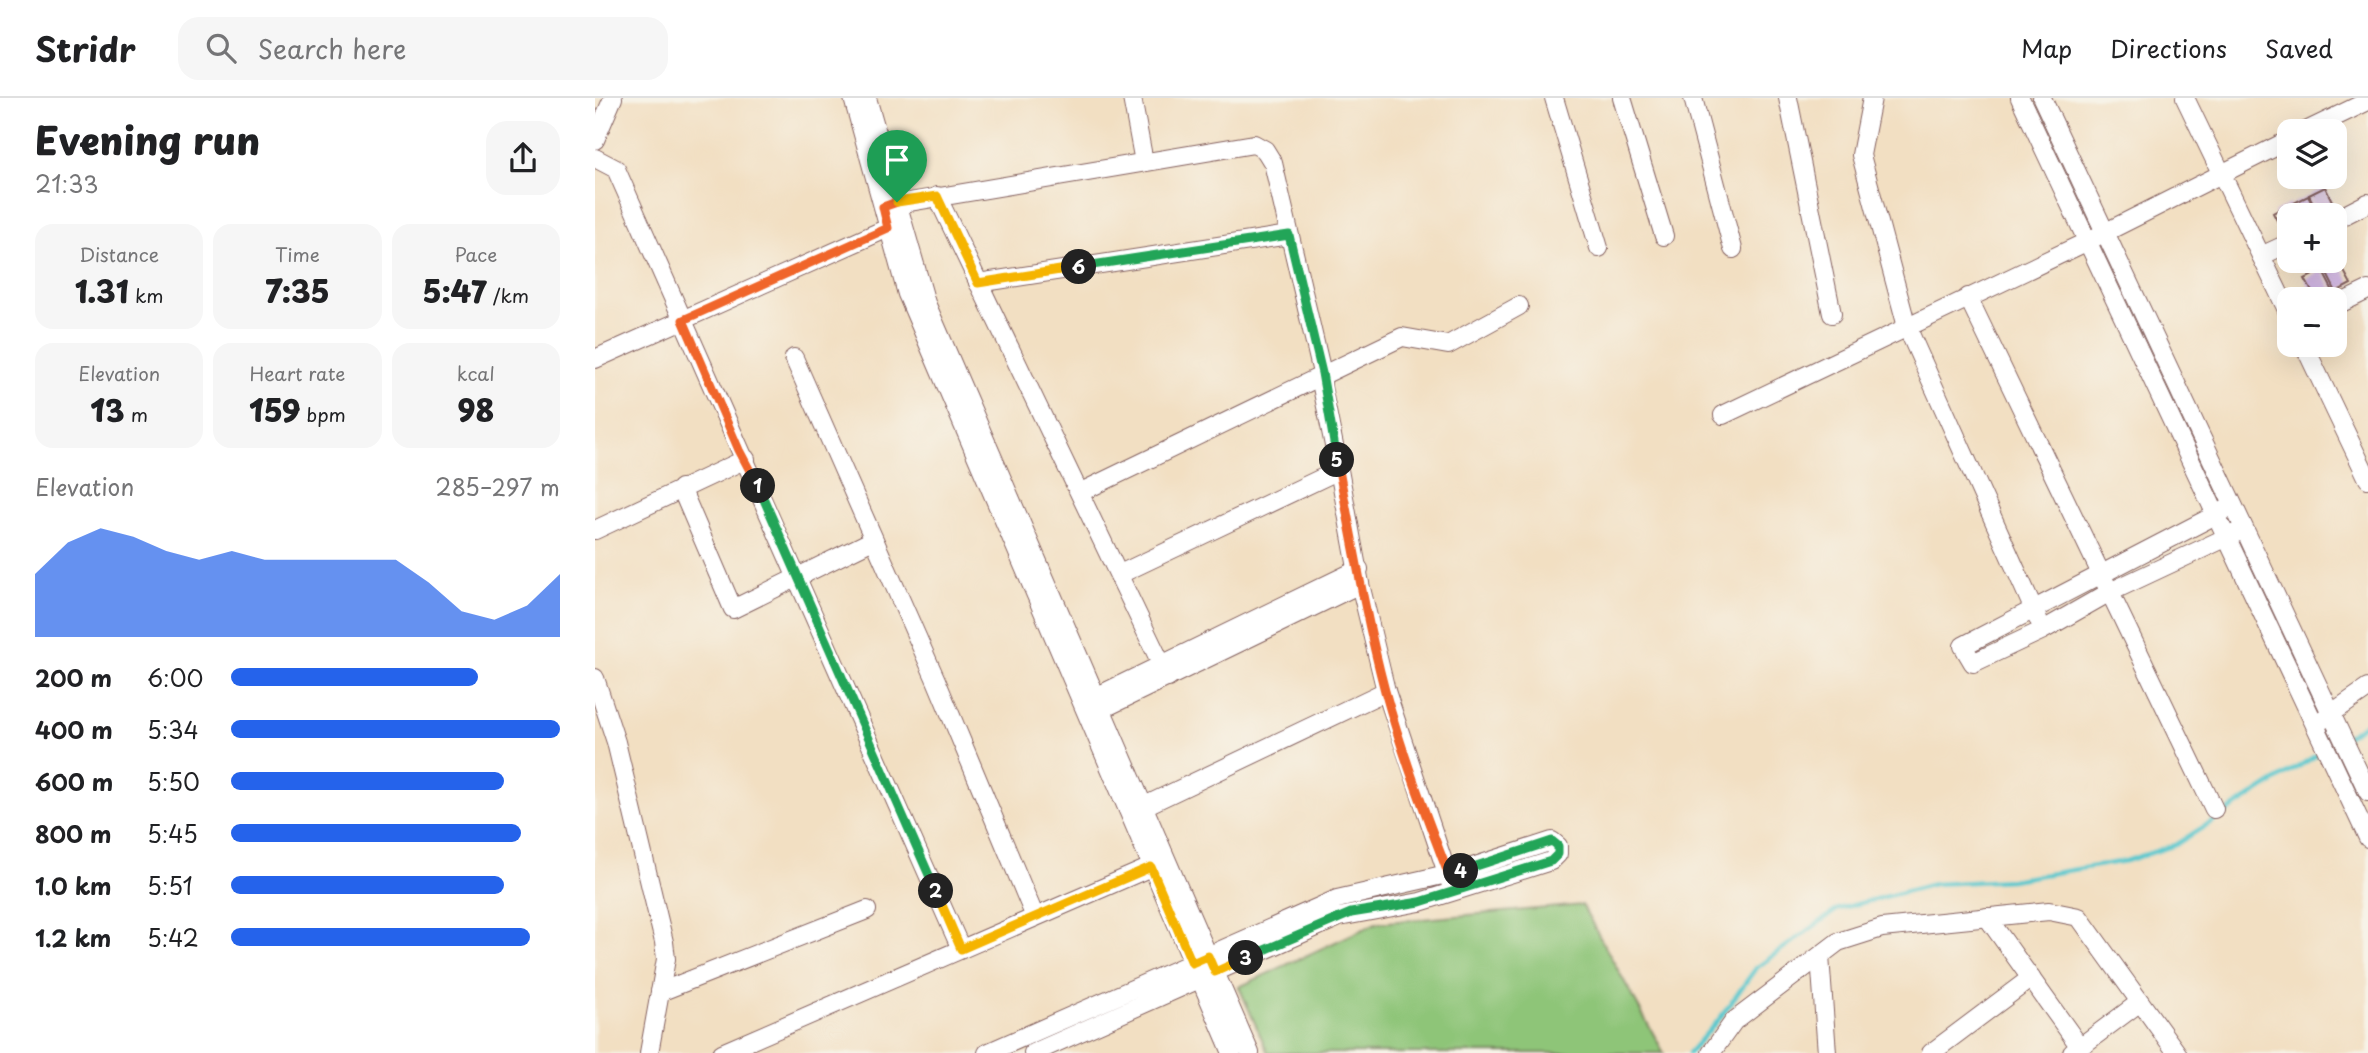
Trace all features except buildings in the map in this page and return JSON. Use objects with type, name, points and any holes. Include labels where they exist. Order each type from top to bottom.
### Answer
[{"type":"street","points":[[595,140],[613,98]]},
{"type":"street","points":[[853,98],[926,303],[1091,707],[1204,967],[1232,1053]]},
{"type":"street","points":[[867,98],[890,205],[888,228],[907,295],[1091,707]]},
{"type":"street","points":[[1132,98],[1144,162]]},
{"type":"street","points":[[1554,98],[1599,248]]},
{"type":"street","points":[[1622,98],[1664,236]]},
{"type":"street","points":[[1693,98],[1734,249]]},
{"type":"street","points":[[1788,98],[1832,314]]},
{"type":"street","points":[[1872,98],[1861,155],[1907,327],[2043,631]]},
{"type":"street","points":[[2020,98],[2317,724],[2368,838]]},
{"type":"street","points":[[2042,98],[2103,233],[2332,713],[2362,763],[2368,792]]},
{"type":"street","points":[[2185,98],[2277,290]]},
{"type":"street","points":[[2331,119],[2368,101]]},
{"type":"street","points":[[890,205],[1254,144],[1265,150],[1273,163],[1322,373],[1339,470],[1385,691],[1414,783],[1453,891]]},
{"type":"street","points":[[1723,415],[2086,242],[2277,146]]},
{"type":"street","points":[[595,158],[617,169],[961,949]]},
{"type":"street","points":[[937,196],[1165,671]]},
{"type":"street","points":[[2347,214],[2368,203]]},
{"type":"street","points":[[595,359],[888,228]]},
{"type":"street","points":[[978,283],[1289,235]]},
{"type":"street","points":[[2261,257],[2277,249]]},
{"type":"street","points":[[2347,300],[2368,290]]},
{"type":"street","points":[[1968,297],[2214,809]]},
{"type":"street","points":[[1081,492],[1322,373],[1402,337],[1448,345],[1520,306]]},
{"type":"street","points":[[2310,357],[2368,479]]},
{"type":"street","points":[[794,358],[936,680],[1035,917]]},
{"type":"street","points":[[595,530],[746,459]]},
{"type":"street","points":[[1120,574],[1339,470]]},
{"type":"street","points":[[681,488],[733,609],[873,540]]},
{"type":"street","points":[[2233,506],[1963,646],[1973,663],[2043,631],[2110,592],[2244,529]]},
{"type":"street","points":[[1091,707],[1360,576]]},
{"type":"street","points":[[595,678],[617,742],[664,942],[666,959],[649,1053]]},
{"type":"street","points":[[2317,724],[2368,688]]},
{"type":"street","points":[[1135,810],[1385,691]]},
{"type":"street","points":[[2339,774],[2362,763]]},
{"type":"street","points":[[1135,810],[1151,867],[1250,1053]]},
{"type":"street","points":[[987,1053],[1204,967],[1339,917],[1420,902],[1551,861],[1558,854],[1558,846],[1552,841],[1448,873],[1338,899],[1204,967],[1033,1053]]},
{"type":"street","points":[[722,1053],[1151,867]]},
{"type":"street","points":[[660,992],[867,910]]},
{"type":"street","points":[[1711,1053],[1734,1021],[1837,942],[1882,928],[2049,911],[2079,916],[2177,1053]]},
{"type":"street","points":[[1987,917],[2031,978],[2076,1050],[2140,1002]]},
{"type":"street","points":[[1820,956],[1827,1053]]},
{"type":"street","points":[[1931,1053],[2031,978]]},
{"type":"green space","points":[[1582,905],[1664,1053],[1268,1053],[1239,987],[1376,923]]},
{"type":"waterway","points":[[2345,737],[2368,722]]},
{"type":"waterway","points":[[1689,1053],[1720,1018],[1756,968],[1838,909],[1934,884],[2011,880],[2126,861],[2175,845],[2323,751]]},
{"type":"route","points":[[937,196],[978,283],[1289,235],[1322,373],[1322,387],[1360,584],[1385,691],[1414,783],[1448,873],[1552,841],[1558,846],[1556,858],[1420,902],[1339,917],[1215,972],[1208,956],[1192,963],[1151,867],[961,949],[683,320],[888,228],[883,207],[897,202],[937,196]]}]
